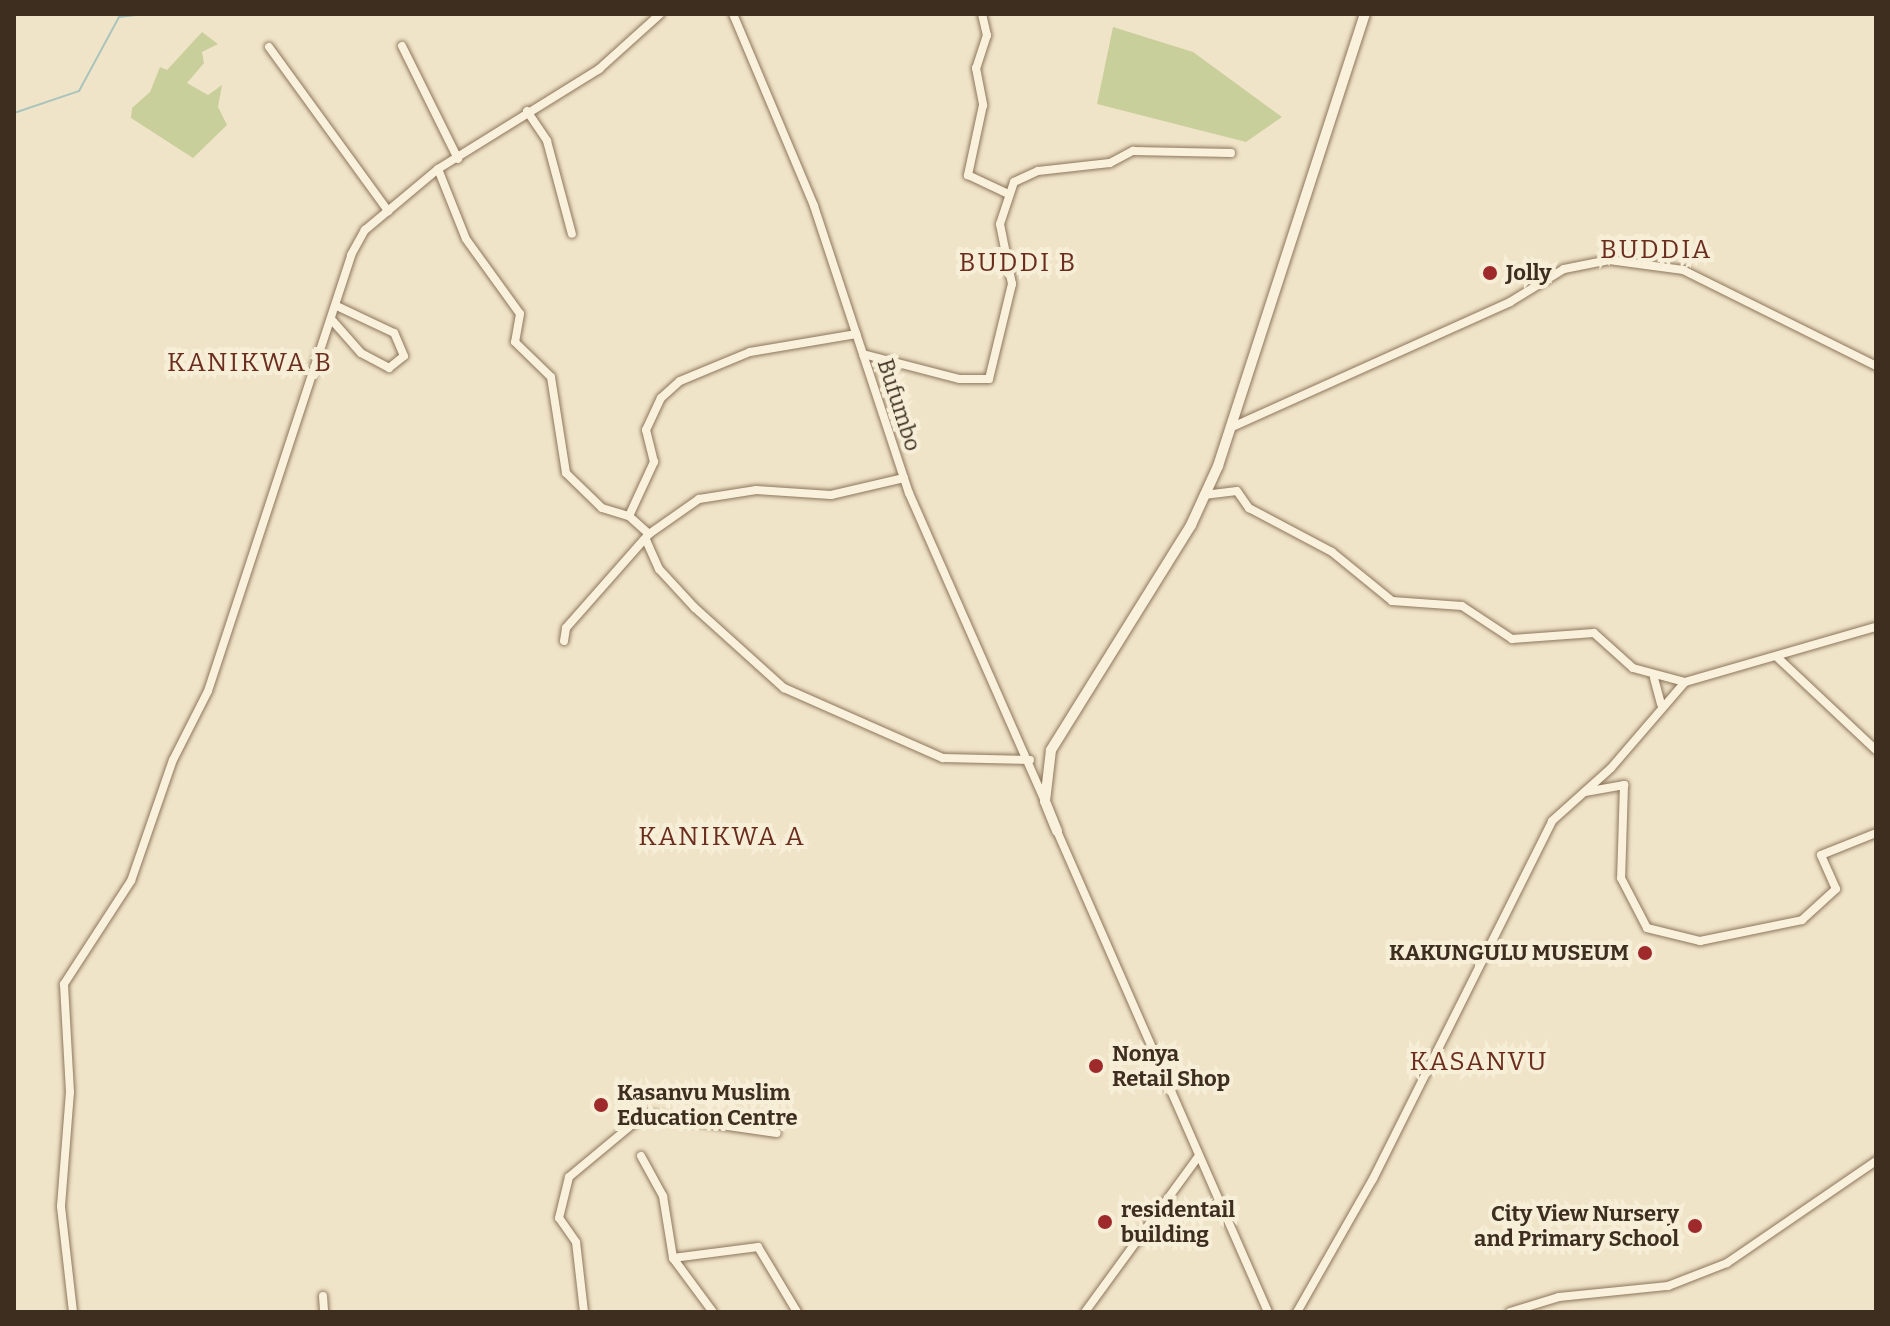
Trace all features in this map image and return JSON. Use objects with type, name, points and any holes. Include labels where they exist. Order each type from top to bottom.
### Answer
[{"type":"street","points":[[73,1312],[61,1206],[70,1092],[64,984],[131,881],[173,760],[208,691],[359,237],[438,169],[599,69],[660,14]]},
{"type":"street","name":"Bufumbo","points":[[733,14],[814,206],[904,478],[1030,760],[1045,801]]},
{"type":"street","points":[[982,14],[987,35],[976,68],[983,105],[968,175],[1006,193]]},
{"type":"street","points":[[1268,1312],[1045,801],[1055,740],[1203,495],[1230,428],[1365,14]]},
{"type":"street","points":[[402,46],[458,159]]},
{"type":"street","points":[[269,47],[388,211]]},
{"type":"street","points":[[527,111],[547,141],[572,234]]},
{"type":"street","points":[[863,354],[960,379],[989,379],[1012,284],[1000,224],[1006,193],[1038,171],[1085,169],[1133,151],[1231,153]]},
{"type":"street","points":[[438,169],[466,239],[520,314],[515,342],[551,377],[566,473],[602,508],[629,516],[648,537],[659,569],[695,608],[784,688],[943,758],[1030,760]]},
{"type":"street","points":[[1230,428],[1510,302],[1564,269],[1609,260],[1683,270],[1876,366]]},
{"type":"street","points":[[331,319],[385,366],[404,356],[394,333],[337,306]]},
{"type":"street","points":[[629,516],[654,462],[646,430],[651,411],[680,381],[750,352],[856,334]]},
{"type":"street","points":[[564,641],[607,578],[648,537],[699,499],[756,490],[831,495],[904,478]]},
{"type":"street","points":[[1203,495],[1237,491],[1249,508],[1332,552],[1392,601],[1462,606],[1512,639],[1594,633],[1654,678],[1685,682],[1778,658],[1876,627]]},
{"type":"street","points":[[1778,658],[1876,750]]},
{"type":"street","points":[[1654,678],[1661,704]]},
{"type":"street","points":[[1297,1312],[1373,1179],[1536,846],[1661,704],[1685,682]]},
{"type":"street","points":[[1583,792],[1624,785],[1621,878],[1647,928],[1700,941],[1802,920],[1836,889],[1821,855],[1876,833]]},
{"type":"street","points":[[584,1312],[576,1242],[559,1218],[569,1177],[645,1114],[777,1133]]},
{"type":"street","points":[[641,1156],[663,1196],[673,1258],[713,1312]]},
{"type":"street","points":[[1085,1312],[1198,1157]]},
{"type":"street","points":[[1514,1312],[1559,1297],[1668,1286],[1727,1263],[1876,1161]]},
{"type":"street","points":[[673,1258],[758,1247],[797,1312]]},
{"type":"street","points":[[323,1296],[324,1312]]},
{"type":"green space","points":[[1113,27],[1193,52],[1282,117],[1246,142],[1097,104]]},
{"type":"green space","points":[[202,32],[218,44],[202,52],[204,63],[187,83],[208,95],[222,85],[218,107],[227,125],[193,158],[131,118],[132,108],[150,92],[160,67],[167,70]]},
{"type":"waterway","points":[[14,113],[79,91],[119,17],[144,14]]},
{"type":"place","name":"Jolly","points":[[1490,273]]},
{"type":"place","name":"KAKUNGULU MUSEUM","points":[[1645,953]]},
{"type":"place","name":"Nonya Retail Shop","points":[[1096,1066]]},
{"type":"place","name":"Kasanvu Muslim Education Centre","points":[[601,1105]]},
{"type":"place","name":"residentail building","points":[[1105,1222]]},
{"type":"place","name":"City View Nursery and Primary School","points":[[1695,1226]]},
{"type":"district","name":"BUDDIA","points":[[1656,250]]},
{"type":"district","name":"BUDDI B","points":[[1018,263]]},
{"type":"district","name":"KANIKWA B","points":[[250,363]]},
{"type":"district","name":"KANIKWA A","points":[[722,837]]},
{"type":"district","name":"KASANVU","points":[[1479,1062]]}]
